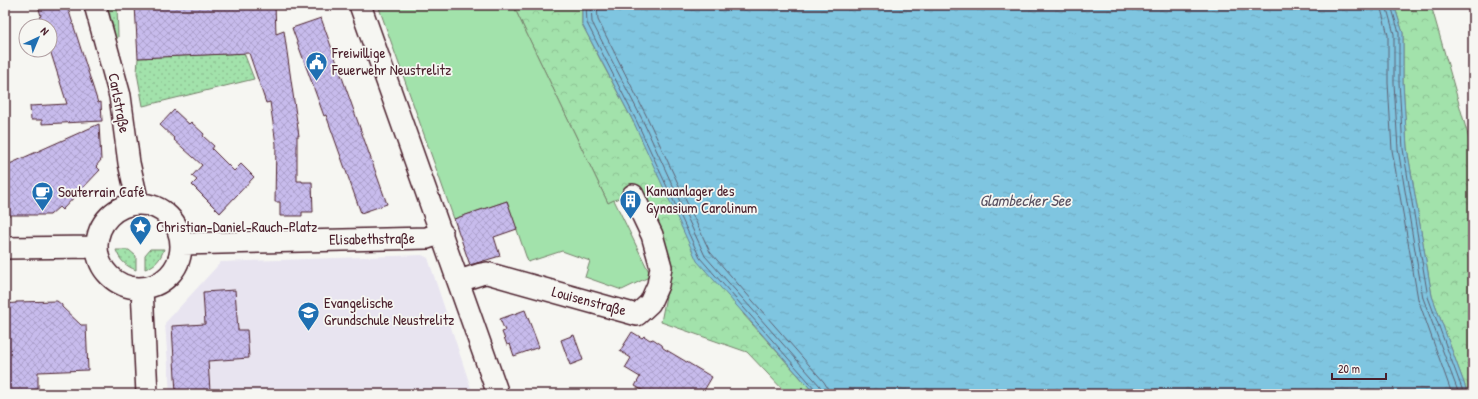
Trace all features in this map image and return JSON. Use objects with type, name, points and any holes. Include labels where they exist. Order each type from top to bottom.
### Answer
[{"type":"street","name":"Carlstraße","points":[[95,5],[120,96],[129,163],[138,203]]},
{"type":"street","points":[[360,5],[498,394]]},
{"type":"street","name":"Louisenstraße","points":[[459,281],[487,273],[637,315],[650,303],[658,285],[661,267],[652,235],[633,195]]},
{"type":"street","points":[[138,203],[151,205],[163,210],[173,220],[179,231],[182,244],[180,257],[175,269],[166,279],[154,285],[142,288],[128,287],[116,281],[106,272],[100,261],[97,247],[98,234],[104,222],[113,212],[125,206],[138,203]]},
{"type":"street","name":"Elisabethstraße","points":[[182,244],[427,238],[442,233]]},
{"type":"street","points":[[5,248],[97,247]]},
{"type":"street","points":[[142,288],[147,394]]},
{"type":"shaded area","name":"Evangelische Grundschule Neustrelitz","points":[[422,255],[428,258],[473,394],[170,394],[165,323],[221,262]]},
{"type":"green space","points":[[105,5],[117,5],[118,37],[115,42]]},
{"type":"green space","points":[[378,5],[513,5],[608,203],[614,200],[651,276],[622,290],[585,277],[590,261],[562,251],[528,262],[507,201],[454,219]]},
{"type":"green space","points":[[513,5],[582,5],[582,24],[601,61],[634,123],[744,315],[815,394],[787,394],[747,352],[661,322],[672,265],[636,190],[608,203]]},
{"type":"green space","points":[[1394,5],[1431,5],[1473,153],[1473,394],[1468,394],[1432,296],[1407,148],[1403,82],[1403,33]]},
{"type":"green space","points":[[244,53],[254,79],[143,106],[137,73],[138,58]]},
{"type":"green space","points":[[150,249],[164,249],[157,262],[145,269],[145,255]]},
{"type":"green space","points":[[116,250],[129,250],[136,256],[136,270],[124,263]]},
{"type":"water","name":"Glambecker See","points":[[582,5],[1394,5],[1403,33],[1403,82],[1407,148],[1432,296],[1468,394],[815,394],[697,261],[634,123],[582,24]]},
{"type":"building","points":[[38,5],[67,5],[98,103],[101,102],[102,121],[42,124],[42,120],[31,120],[30,106],[67,104],[53,58],[58,58],[58,18],[39,18],[41,16]]},
{"type":"building","points":[[135,5],[275,5],[276,34],[284,31],[299,136],[297,136],[297,181],[312,182],[313,212],[302,212],[302,216],[280,216],[280,202],[275,202],[276,144],[270,102],[266,103],[249,53],[138,58]]},
{"type":"building","points":[[321,18],[387,204],[361,213],[326,115],[324,116],[292,28]]},
{"type":"building","points":[[174,110],[189,124],[191,122],[204,134],[203,136],[214,146],[212,149],[234,171],[241,164],[254,177],[220,213],[192,185],[197,180],[192,176],[202,165],[174,140],[175,139],[160,125]]},
{"type":"building","points":[[99,124],[101,160],[96,166],[100,170],[62,210],[59,207],[50,215],[5,215],[5,166]]},
{"type":"building","points":[[507,201],[517,229],[494,237],[500,256],[470,265],[454,219]]},
{"type":"building","points":[[235,290],[238,330],[247,330],[249,358],[208,361],[210,391],[176,393],[172,326],[205,324],[203,292]]},
{"type":"building","points":[[57,301],[81,325],[86,325],[88,370],[38,372],[38,394],[5,394],[5,304],[16,302]]},
{"type":"building","points":[[525,310],[539,347],[514,356],[510,344],[507,345],[502,332],[505,331],[500,319]]},
{"type":"building","points":[[632,332],[642,338],[644,336],[650,340],[653,339],[662,345],[663,348],[712,377],[702,394],[649,394],[635,386],[640,377],[625,368],[631,358],[620,351]]},
{"type":"building","points":[[574,335],[583,360],[570,365],[561,340]]},
{"type":"place","name":"Freiwillige Feuerwehr Neustrelitz","points":[[317,82]]},
{"type":"place","name":"Souterrain Café","points":[[42,212]]},
{"type":"place","name":"Kanuanlager des Gynasium Carolinum","points":[[630,220]]},
{"type":"place","name":"Christian-Daniel-Rauch-Platz","points":[[140,246]]},
{"type":"place","name":"Evangelische Grundschule Neustrelitz","points":[[309,332]]}]
